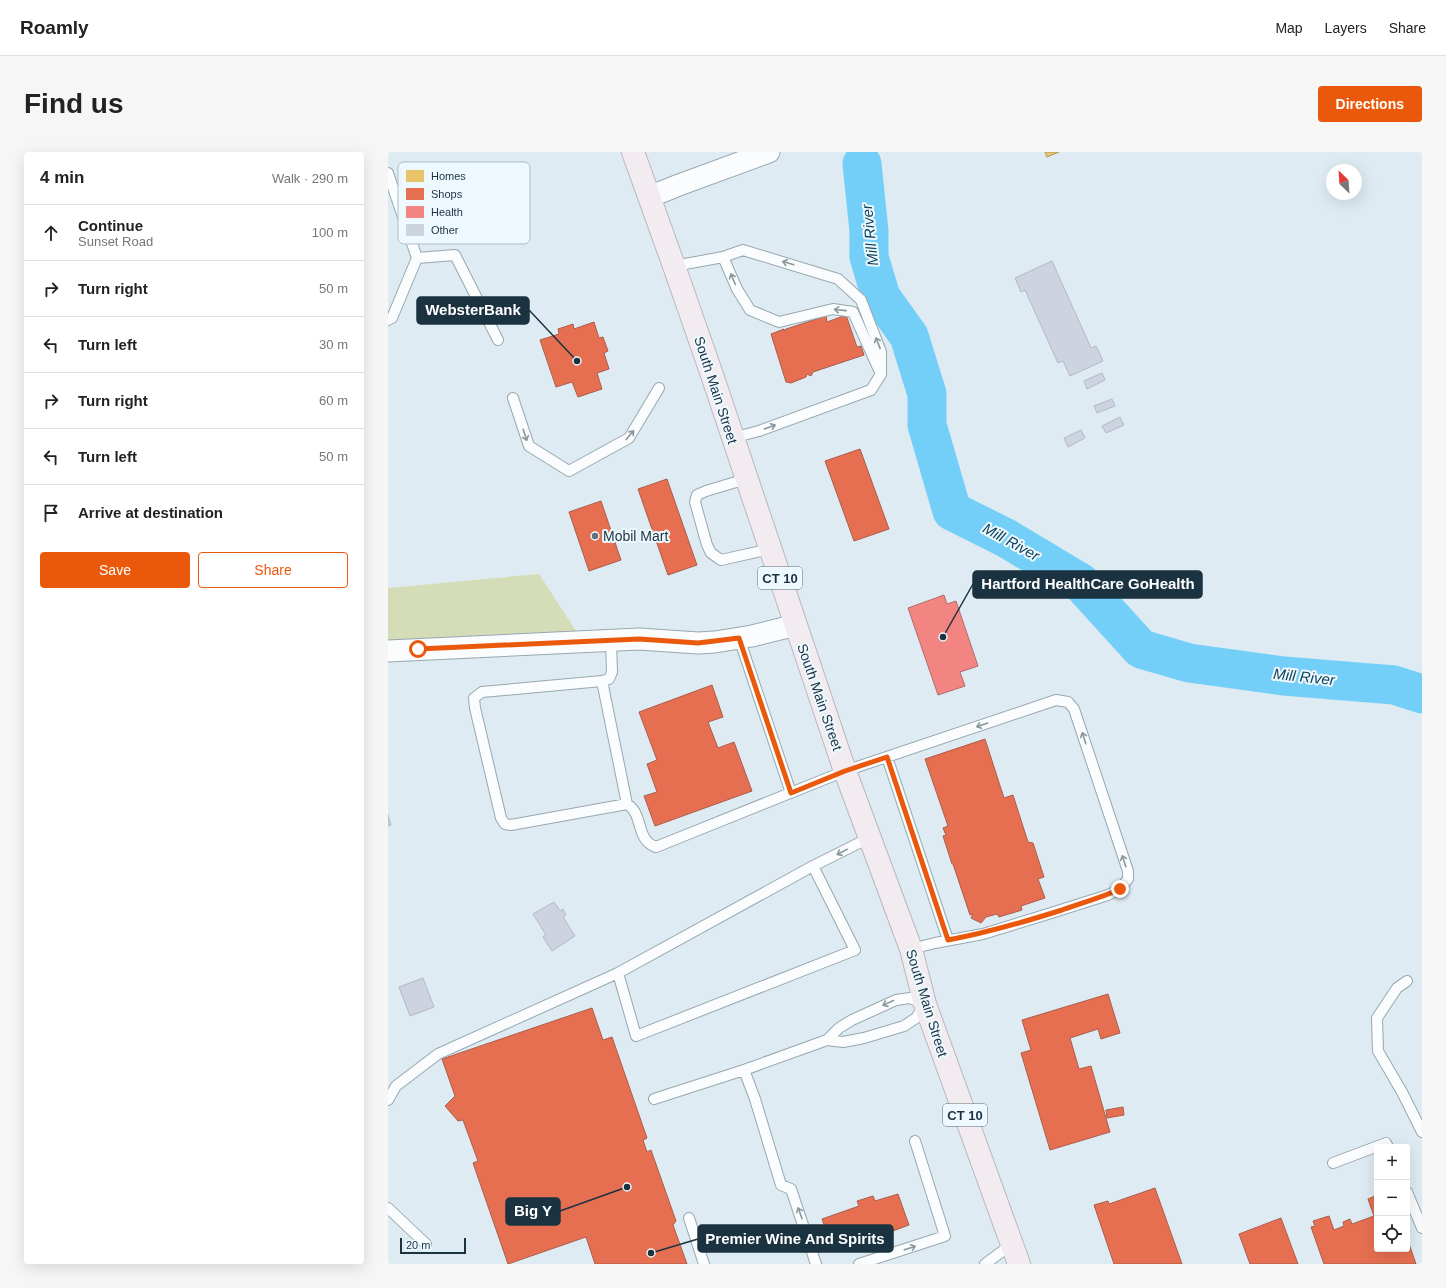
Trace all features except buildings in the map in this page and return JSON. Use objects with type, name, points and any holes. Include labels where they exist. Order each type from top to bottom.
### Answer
[{"type":"highway","name":"South Main Street","points":[[633,152],[674,266],[845,771],[871,837],[911,949],[925,1004],[1015,1254]]},
{"type":"street","points":[[649,197],[769,152]]},
{"type":"street","points":[[388,651],[647,639],[698,643],[739,638],[796,625]]},
{"type":"lane","points":[[388,173],[398,202]]},
{"type":"lane","points":[[388,320],[392,318],[417,258],[412,244]]},
{"type":"lane","points":[[674,266],[723,257],[743,250],[838,279],[861,300],[881,352],[881,374],[872,390],[732,438]]},
{"type":"lane","points":[[417,258],[454,256],[498,340]]},
{"type":"lane","points":[[723,257],[737,290],[750,310],[779,322],[833,309],[853,312],[881,374]]},
{"type":"lane","points":[[513,398],[528,446],[569,471],[629,438],[659,388]]},
{"type":"lane","points":[[746,479],[696,495],[695,502],[707,545],[711,553],[722,560],[770,549]]},
{"type":"lane","points":[[739,638],[791,793]]},
{"type":"lane","points":[[611,640],[612,672],[609,679],[602,681],[482,692],[474,698],[475,708],[501,818],[505,824],[511,825],[627,804],[632,807],[646,841],[650,845],[656,847],[845,771],[1056,700],[1068,702],[1074,709],[1128,871],[1128,879],[1120,889],[1108,895],[983,934],[948,940],[911,949]]},
{"type":"lane","points":[[602,681],[627,804]]},
{"type":"lane","points":[[887,757],[948,940]]},
{"type":"lane","points":[[388,1100],[396,1086],[438,1054],[618,973],[813,866],[871,837]]},
{"type":"lane","points":[[618,973],[636,1036],[855,950],[813,866]]},
{"type":"lane","points":[[1407,980],[1397,988],[1377,1018],[1378,1051],[1402,1092],[1422,1132]]},
{"type":"lane","points":[[654,1099],[744,1070],[827,1040],[839,1028],[852,1020],[896,1000],[910,998],[925,1004],[916,1018],[904,1026],[864,1038],[843,1042],[827,1040]]},
{"type":"lane","points":[[744,1070],[755,1099],[782,1185],[791,1189],[816,1264]]},
{"type":"lane","points":[[859,1264],[946,1236],[915,1141]]},
{"type":"lane","points":[[1333,1163],[1374,1148]]},
{"type":"lane","points":[[1410,1199],[1422,1228]]},
{"type":"lane","points":[[388,1208],[426,1244]]},
{"type":"lane","points":[[689,1218],[704,1264]]},
{"type":"lane","points":[[985,1264],[1015,1254]]},
{"type":"green space","points":[[539,574],[578,634],[388,643],[388,588]]},
{"type":"waterway","name":"Mill River","points":[[862,164],[869,231],[869,257],[881,297],[909,336],[927,394],[927,425],[952,511],[1006,538],[1081,583],[1141,649],[1189,663],[1284,676],[1394,685],[1422,694]]},
{"type":"place","name":"WebsterBank","points":[[577,361]]},
{"type":"place","name":"Mobil Mart","points":[[595,536]]},
{"type":"place","name":"Hartford HealthCare GoHealth","points":[[943,637]]},
{"type":"place","name":"Big Y","points":[[627,1187]]},
{"type":"place","name":"Premier Wine And Spirits","points":[[651,1253]]},
{"type":"route","points":[[418,649],[639,639],[698,643],[739,638],[791,793],[845,771],[887,757],[948,940],[983,934],[1108,895],[1120,889]]}]
